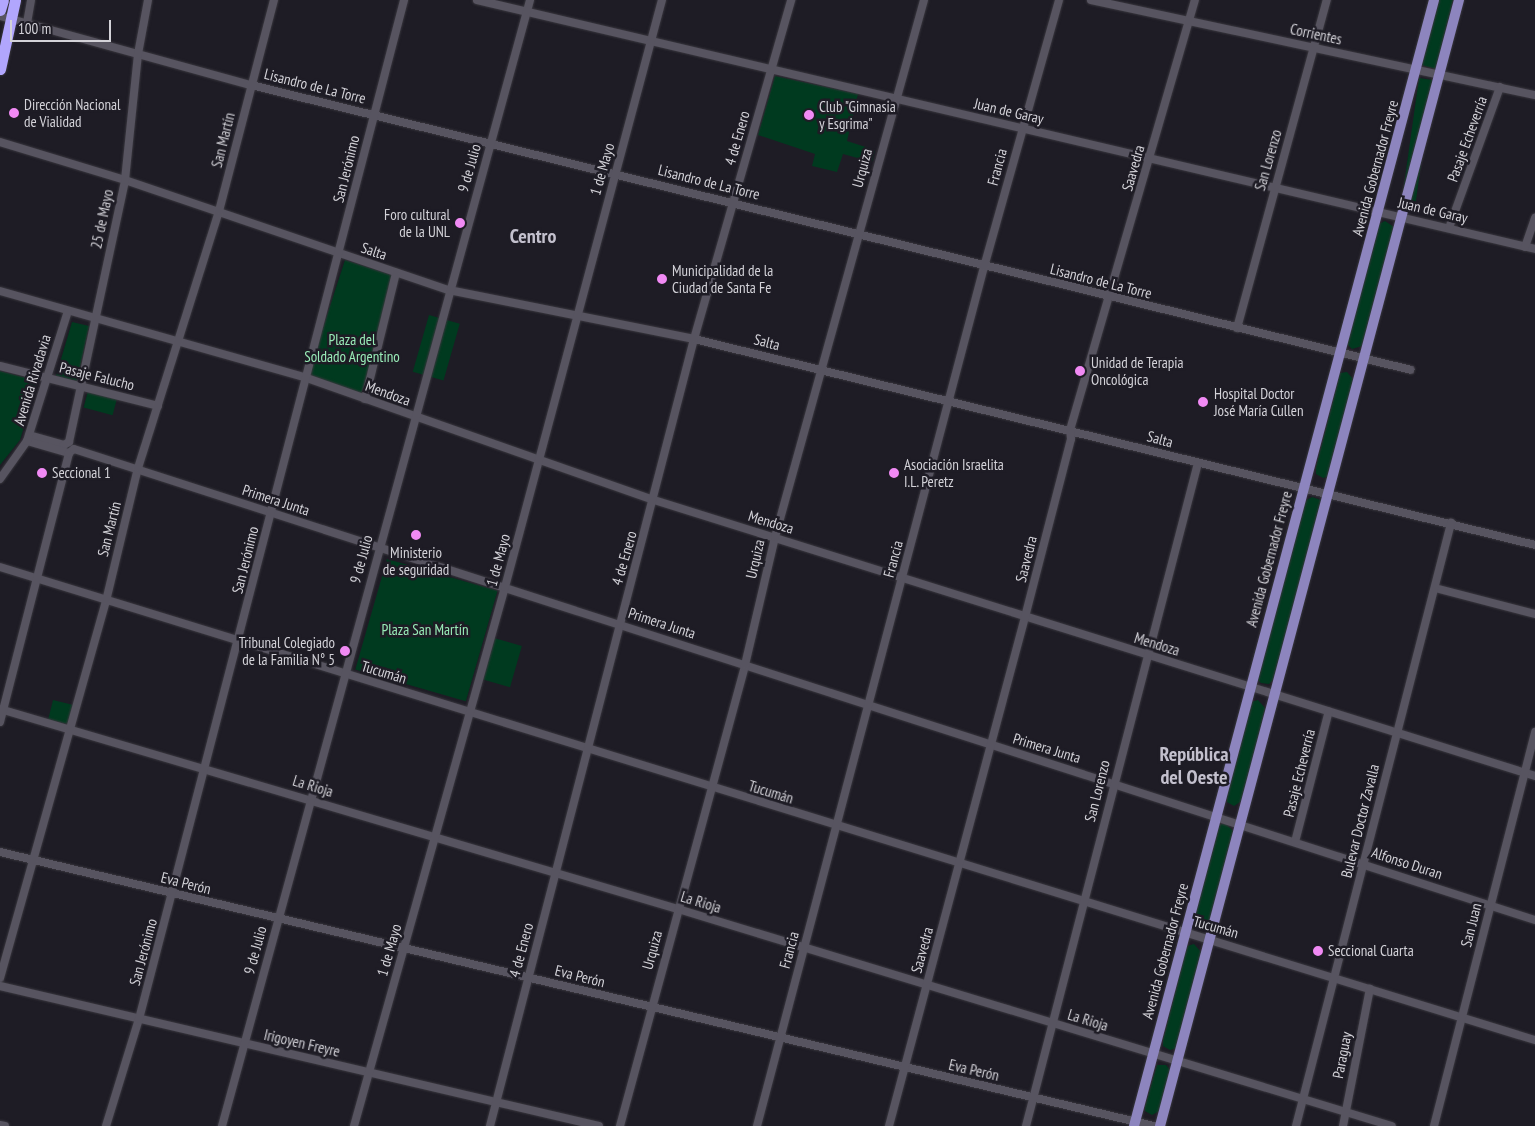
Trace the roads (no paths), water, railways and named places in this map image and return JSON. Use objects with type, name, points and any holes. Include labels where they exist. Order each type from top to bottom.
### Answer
[{"type":"highway","points":[[0,10],[4,0]]},
{"type":"highway","points":[[0,69],[14,19],[15,0]]},
{"type":"main road","name":"Avenida Gobernador Freyre","points":[[1135,1124],[1434,0]]},
{"type":"main road","points":[[1160,1126],[1459,0]]},
{"type":"street","points":[[28,23],[31,0]]},
{"type":"street","name":"25 de Mayo","points":[[0,722],[71,448],[81,387],[125,180],[138,54],[148,0]]},
{"type":"street","name":"San Martín","points":[[0,978],[106,601],[138,468],[180,340],[219,211],[274,0]]},
{"type":"street","name":"San Jerónimo","points":[[106,1126],[139,1019],[239,642],[404,0]]},
{"type":"street","name":"Juan de Garay","points":[[477,0],[527,10],[770,72],[1022,128],[1535,249]]},
{"type":"street","name":"9 de Julio","points":[[222,1126],[448,290],[530,0]]},
{"type":"street","name":"1 de Mayo","points":[[354,1126],[505,587],[662,0]]},
{"type":"street","name":"4 de Enero","points":[[490,1126],[654,500],[694,339],[791,0]]},
{"type":"street","name":"Urquiza","points":[[620,1126],[710,788],[745,665],[775,537],[859,234],[894,99],[924,0]]},
{"type":"street","name":"Francia","points":[[757,1126],[870,705],[984,267],[1059,0]]},
{"type":"street","name":"Corrientes","points":[[1092,0],[1535,95]]},
{"type":"street","name":"Saavedra","points":[[889,1126],[1025,617],[1071,439],[1070,430],[1195,0]]},
{"type":"street","name":"San Lorenzo","points":[[1237,328],[1274,187],[1327,0]]},
{"type":"street","name":"Lisandro de La Torre","points":[[0,16],[251,85],[616,172],[984,267],[1412,370]]},
{"type":"street","name":"Pasaje Echeverría","points":[[1449,228],[1500,87]]},
{"type":"street","name":"Salta","points":[[0,142],[219,211],[448,290],[694,339],[1535,545]]},
{"type":"street","points":[[1525,247],[1535,218]]},
{"type":"street","points":[[364,399],[396,272]]},
{"type":"street","name":"Mendoza","points":[[0,291],[180,340],[307,378],[654,500],[1535,776]]},
{"type":"street","name":"Avenida Rivadavia","points":[[0,479],[28,438],[68,311]]},
{"type":"street","name":"Pasaje Falucho","points":[[0,366],[158,406]]},
{"type":"street","name":"Primera Junta","points":[[28,438],[64,445],[138,468],[271,513],[1241,823]]},
{"type":"street","name":"San Lorenzo","points":[[1026,1126],[1146,655],[1198,463]]},
{"type":"street","name":"Bulevar Doctor Zavalla","points":[[1296,1126],[1451,523]]},
{"type":"street","name":"Tucumán","points":[[0,567],[959,865],[1535,1040]]},
{"type":"street","points":[[1435,588],[1535,614]]},
{"type":"street","name":"La Rioja","points":[[2,709],[436,836],[1392,1126]]},
{"type":"street","name":"Pasaje Echeverría","points":[[1295,842],[1329,711]]},
{"type":"street","name":"San Juan","points":[[1434,1126],[1535,732]]},
{"type":"street","name":"Alfonso Duran","points":[[1241,823],[1535,920]]},
{"type":"street","name":"Eva Perón","points":[[0,852],[172,894],[404,947],[1135,1124],[1154,1126]]},
{"type":"street","name":"Irigoyen Freyre","points":[[0,986],[599,1126]]},
{"type":"street","name":"Paraguay","points":[[1343,1126],[1370,989]]},
{"type":"street","points":[[0,1125],[5,1126]]},
{"type":"place","name":"Dirección Nacional de Vialidad","points":[[14,113]]},
{"type":"place","name":"Club \"Gimnasia y Esgrima\"","points":[[809,115]]},
{"type":"place","name":"Foro cultural de la UNL","points":[[460,223]]},
{"type":"place","name":"Municipalidad de la Ciudad de Santa Fe","points":[[662,279]]},
{"type":"place","name":"Unidad de Terapia Oncológica","points":[[1080,371]]},
{"type":"place","name":"Hospital Doctor José María Cullen","points":[[1203,402]]},
{"type":"place","name":"Seccional 1","points":[[42,473]]},
{"type":"place","name":"Asociación Israelita I.L. Peretz","points":[[894,473]]},
{"type":"place","name":"Ministerio de seguridad","points":[[416,535]]},
{"type":"place","name":"Tribunal Colegiado de la Familia N° 5","points":[[345,651]]},
{"type":"place","name":"Seccional Cuarta","points":[[1318,951]]},
{"type":"district","name":"Centro","points":[[533,236]]},
{"type":"district","name":"República del Oeste","points":[[1194,766]]},
{"type":"park label","name":"Plaza del Soldado Argentino","points":[[352,348]]},
{"type":"park label","name":"Plaza San Martín","points":[[425,630]]}]
